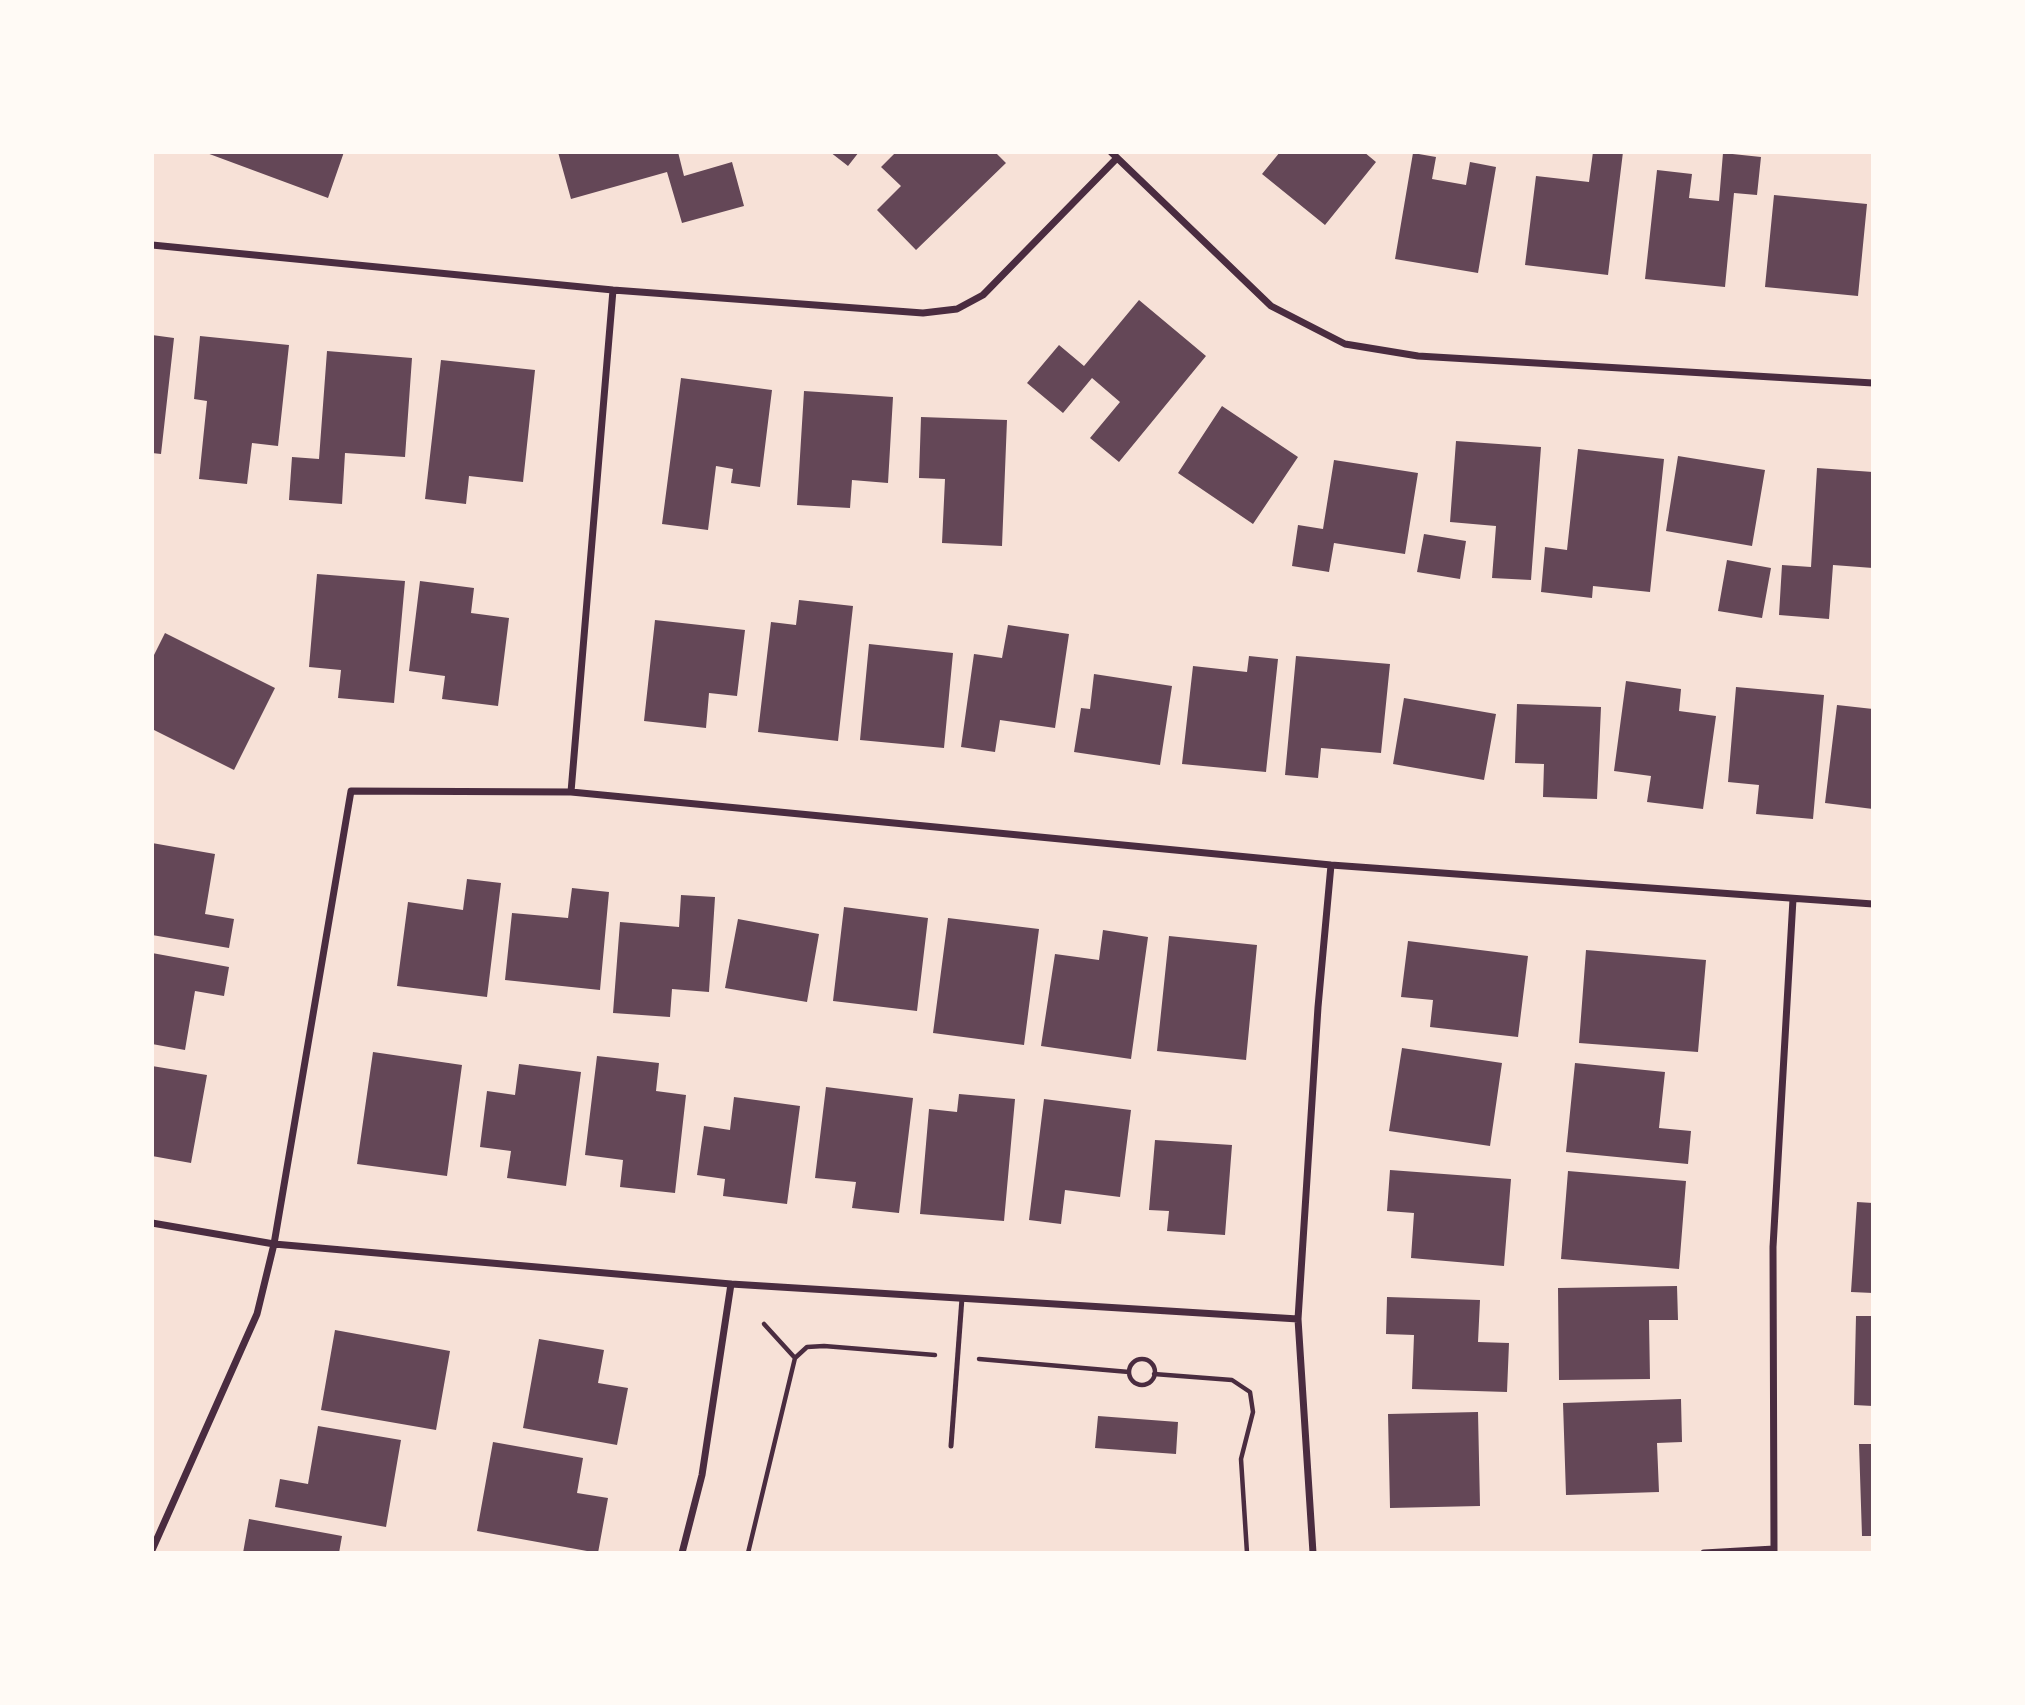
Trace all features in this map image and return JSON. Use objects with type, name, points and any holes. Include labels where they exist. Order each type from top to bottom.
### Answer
[{"type":"street","points":[[152,245],[613,290],[923,313],[957,309],[983,295],[1114,155],[1271,306],[1345,344],[1418,356],[1873,383]]},
{"type":"street","points":[[570,792],[613,290]]},
{"type":"street","points":[[152,1550],[257,1314],[274,1244],[351,791],[570,792],[1331,865],[1873,904]]},
{"type":"street","points":[[1313,1553],[1298,1319],[1318,1007],[1331,865]]},
{"type":"street","points":[[1704,1553],[1774,1551],[1773,1247],[1793,899]]},
{"type":"street","points":[[152,1223],[274,1244],[731,1284],[1298,1319]]},
{"type":"street","points":[[682,1553],[702,1475],[731,1284]]},
{"type":"lane","points":[[951,1446],[962,1298]]},
{"type":"path","points":[[764,1324],[795,1358]]},
{"type":"path","points":[[748,1553],[795,1358],[807,1347],[824,1346],[1129,1372]]},
{"type":"path","points":[[1142,1359],[1152,1364],[1154,1374],[1149,1383],[1140,1385],[1132,1381],[1129,1372],[1131,1365],[1142,1359]]},
{"type":"path","points":[[1154,1374],[1231,1380],[1251,1392],[1253,1412],[1241,1459],[1247,1553]]},
{"type":"building","points":[[204,152],[344,152],[328,198]]},
{"type":"building","points":[[558,152],[678,152],[684,176],[732,162],[744,206],[682,223],[667,172],[571,199]]},
{"type":"building","points":[[830,152],[859,152],[848,166]]},
{"type":"building","points":[[896,152],[995,152],[1006,163],[916,250],[877,210],[901,186],[881,167]]},
{"type":"building","points":[[1280,152],[1364,152],[1376,162],[1325,225],[1262,174]]},
{"type":"building","points":[[1593,152],[1623,152],[1608,275],[1525,265],[1536,176],[1589,182]]},
{"type":"building","points":[[1413,153],[1436,157],[1432,179],[1466,185],[1470,162],[1496,167],[1478,273],[1395,259]]},
{"type":"building","points":[[1723,153],[1761,157],[1757,195],[1734,193],[1725,287],[1645,279],[1657,170],[1692,174],[1689,198],[1719,201]]},
{"type":"building","points":[[1774,195],[1867,204],[1858,296],[1765,287]]},
{"type":"building","points":[[1139,300],[1206,356],[1119,462],[1090,438],[1120,402],[1092,378],[1063,413],[1027,383],[1059,345],[1084,366]]},
{"type":"building","points":[[152,335],[174,338],[161,454],[152,453]]},
{"type":"building","points":[[200,336],[289,345],[278,446],[252,443],[247,484],[199,479],[207,401],[194,399]]},
{"type":"building","points":[[327,351],[412,358],[405,457],[345,453],[342,504],[289,500],[292,457],[319,459]]},
{"type":"building","points":[[441,360],[535,370],[523,482],[469,476],[466,504],[425,499]]},
{"type":"building","points":[[681,378],[772,390],[760,487],[731,483],[733,469],[716,466],[708,530],[662,524]]},
{"type":"building","points":[[804,391],[893,397],[888,483],[852,480],[850,508],[797,505]]},
{"type":"building","points":[[1222,406],[1298,457],[1253,524],[1178,473]]},
{"type":"building","points":[[921,417],[1007,420],[1002,546],[942,543],[945,479],[919,478]]},
{"type":"building","points":[[1456,441],[1541,447],[1531,580],[1492,578],[1496,526],[1450,522]]},
{"type":"building","points":[[1578,449],[1664,459],[1650,592],[1593,586],[1592,598],[1541,592],[1545,547],[1567,550]]},
{"type":"building","points":[[1678,456],[1765,470],[1752,546],[1666,531]]},
{"type":"building","points":[[1334,460],[1418,473],[1405,554],[1334,543],[1329,572],[1292,566],[1298,525],[1323,529]]},
{"type":"building","points":[[1817,468],[1873,472],[1873,568],[1833,565],[1829,619],[1779,615],[1782,565],[1811,567]]},
{"type":"building","points":[[1424,534],[1466,541],[1460,579],[1417,572]]},
{"type":"building","points":[[1727,560],[1771,568],[1762,618],[1718,611]]},
{"type":"building","points":[[317,574],[405,581],[394,703],[338,698],[341,670],[309,667]]},
{"type":"building","points":[[420,581],[474,588],[471,613],[509,618],[498,706],[442,699],[445,676],[409,671]]},
{"type":"building","points":[[799,600],[853,606],[838,741],[758,732],[771,622],[796,625]]},
{"type":"building","points":[[655,620],[745,630],[737,696],[709,693],[706,728],[644,721]]},
{"type":"building","points":[[1008,625],[1069,634],[1055,728],[1000,720],[995,752],[961,747],[974,654],[1002,658]]},
{"type":"building","points":[[165,633],[275,688],[234,770],[152,729],[152,659]]},
{"type":"building","points":[[869,644],[953,653],[944,748],[860,740]]},
{"type":"building","points":[[1249,656],[1278,659],[1266,772],[1182,764],[1193,666],[1247,672]]},
{"type":"building","points":[[1296,656],[1390,664],[1381,753],[1321,748],[1318,778],[1285,775]]},
{"type":"building","points":[[1094,674],[1172,686],[1160,765],[1074,752],[1081,708],[1090,709]]},
{"type":"building","points":[[1626,681],[1681,689],[1679,711],[1716,716],[1703,809],[1647,802],[1651,776],[1614,771]]},
{"type":"building","points":[[1736,687],[1824,695],[1813,819],[1756,814],[1759,785],[1728,782]]},
{"type":"building","points":[[1404,698],[1496,714],[1484,780],[1393,764]]},
{"type":"building","points":[[1517,704],[1601,707],[1597,799],[1543,797],[1544,764],[1515,763]]},
{"type":"building","points":[[1837,705],[1873,709],[1873,809],[1825,803]]},
{"type":"building","points":[[152,843],[215,854],[205,914],[234,919],[229,948],[152,935]]},
{"type":"building","points":[[467,879],[501,883],[487,997],[397,986],[408,902],[463,910]]},
{"type":"building","points":[[572,888],[609,892],[600,990],[505,980],[512,913],[568,918]]},
{"type":"building","points":[[681,895],[715,897],[709,992],[672,989],[670,1017],[613,1013],[620,922],[679,927]]},
{"type":"building","points":[[844,907],[928,918],[917,1011],[833,1001]]},
{"type":"building","points":[[948,918],[1039,929],[1024,1045],[933,1033]]},
{"type":"building","points":[[738,919],[819,934],[807,1002],[725,988]]},
{"type":"building","points":[[1103,930],[1148,937],[1131,1059],[1041,1046],[1055,954],[1099,960]]},
{"type":"building","points":[[1169,936],[1257,945],[1246,1060],[1157,1051]]},
{"type":"building","points":[[1408,941],[1528,956],[1518,1037],[1430,1027],[1433,1000],[1401,997]]},
{"type":"building","points":[[1586,950],[1706,960],[1698,1052],[1579,1043]]},
{"type":"building","points":[[152,953],[229,967],[224,996],[195,991],[185,1050],[152,1044]]},
{"type":"building","points":[[1402,1048],[1502,1063],[1490,1146],[1389,1131]]},
{"type":"building","points":[[373,1052],[462,1065],[447,1176],[357,1164]]},
{"type":"building","points":[[597,1056],[659,1063],[656,1091],[686,1095],[675,1193],[620,1187],[623,1160],[585,1155]]},
{"type":"building","points":[[1575,1063],[1665,1072],[1659,1128],[1691,1131],[1688,1164],[1566,1152]]},
{"type":"building","points":[[519,1064],[581,1072],[566,1186],[507,1178],[511,1151],[480,1147],[487,1091],[515,1095]]},
{"type":"building","points":[[152,1066],[207,1075],[191,1163],[152,1156]]},
{"type":"building","points":[[826,1087],[913,1098],[899,1213],[852,1208],[856,1182],[815,1178]]},
{"type":"building","points":[[959,1094],[1015,1099],[1004,1221],[920,1214],[929,1109],[957,1112]]},
{"type":"building","points":[[734,1097],[800,1106],[787,1204],[723,1196],[725,1179],[697,1175],[704,1126],[730,1130]]},
{"type":"building","points":[[1044,1099],[1131,1110],[1120,1197],[1065,1190],[1061,1224],[1029,1220]]},
{"type":"building","points":[[1155,1140],[1232,1145],[1225,1235],[1167,1231],[1169,1211],[1149,1210]]},
{"type":"building","points":[[1390,1170],[1511,1179],[1504,1266],[1411,1258],[1414,1213],[1387,1211]]},
{"type":"building","points":[[1568,1171],[1686,1181],[1679,1269],[1561,1259]]},
{"type":"building","points":[[1857,1202],[1873,1203],[1873,1293],[1851,1292]]},
{"type":"building","points":[[1677,1286],[1678,1320],[1649,1320],[1650,1379],[1559,1380],[1558,1288]]},
{"type":"building","points":[[1387,1297],[1480,1300],[1478,1342],[1509,1343],[1507,1392],[1412,1389],[1414,1335],[1386,1334]]},
{"type":"building","points":[[1856,1316],[1873,1316],[1873,1406],[1854,1405]]},
{"type":"building","points":[[335,1330],[450,1351],[436,1430],[321,1410]]},
{"type":"building","points":[[539,1339],[604,1350],[598,1383],[628,1388],[617,1445],[523,1428]]},
{"type":"building","points":[[1681,1399],[1682,1442],[1657,1443],[1659,1492],[1566,1495],[1563,1403]]},
{"type":"building","points":[[1478,1412],[1480,1506],[1390,1508],[1388,1414]]},
{"type":"building","points":[[1098,1416],[1178,1422],[1176,1454],[1095,1448]]},
{"type":"building","points":[[318,1426],[401,1440],[386,1527],[275,1507],[280,1479],[308,1484]]},
{"type":"building","points":[[493,1442],[583,1458],[577,1493],[608,1498],[598,1553],[477,1531]]},
{"type":"building","points":[[1859,1444],[1873,1444],[1873,1536],[1862,1536]]},
{"type":"building","points":[[249,1519],[342,1536],[339,1553],[243,1553]]}]
